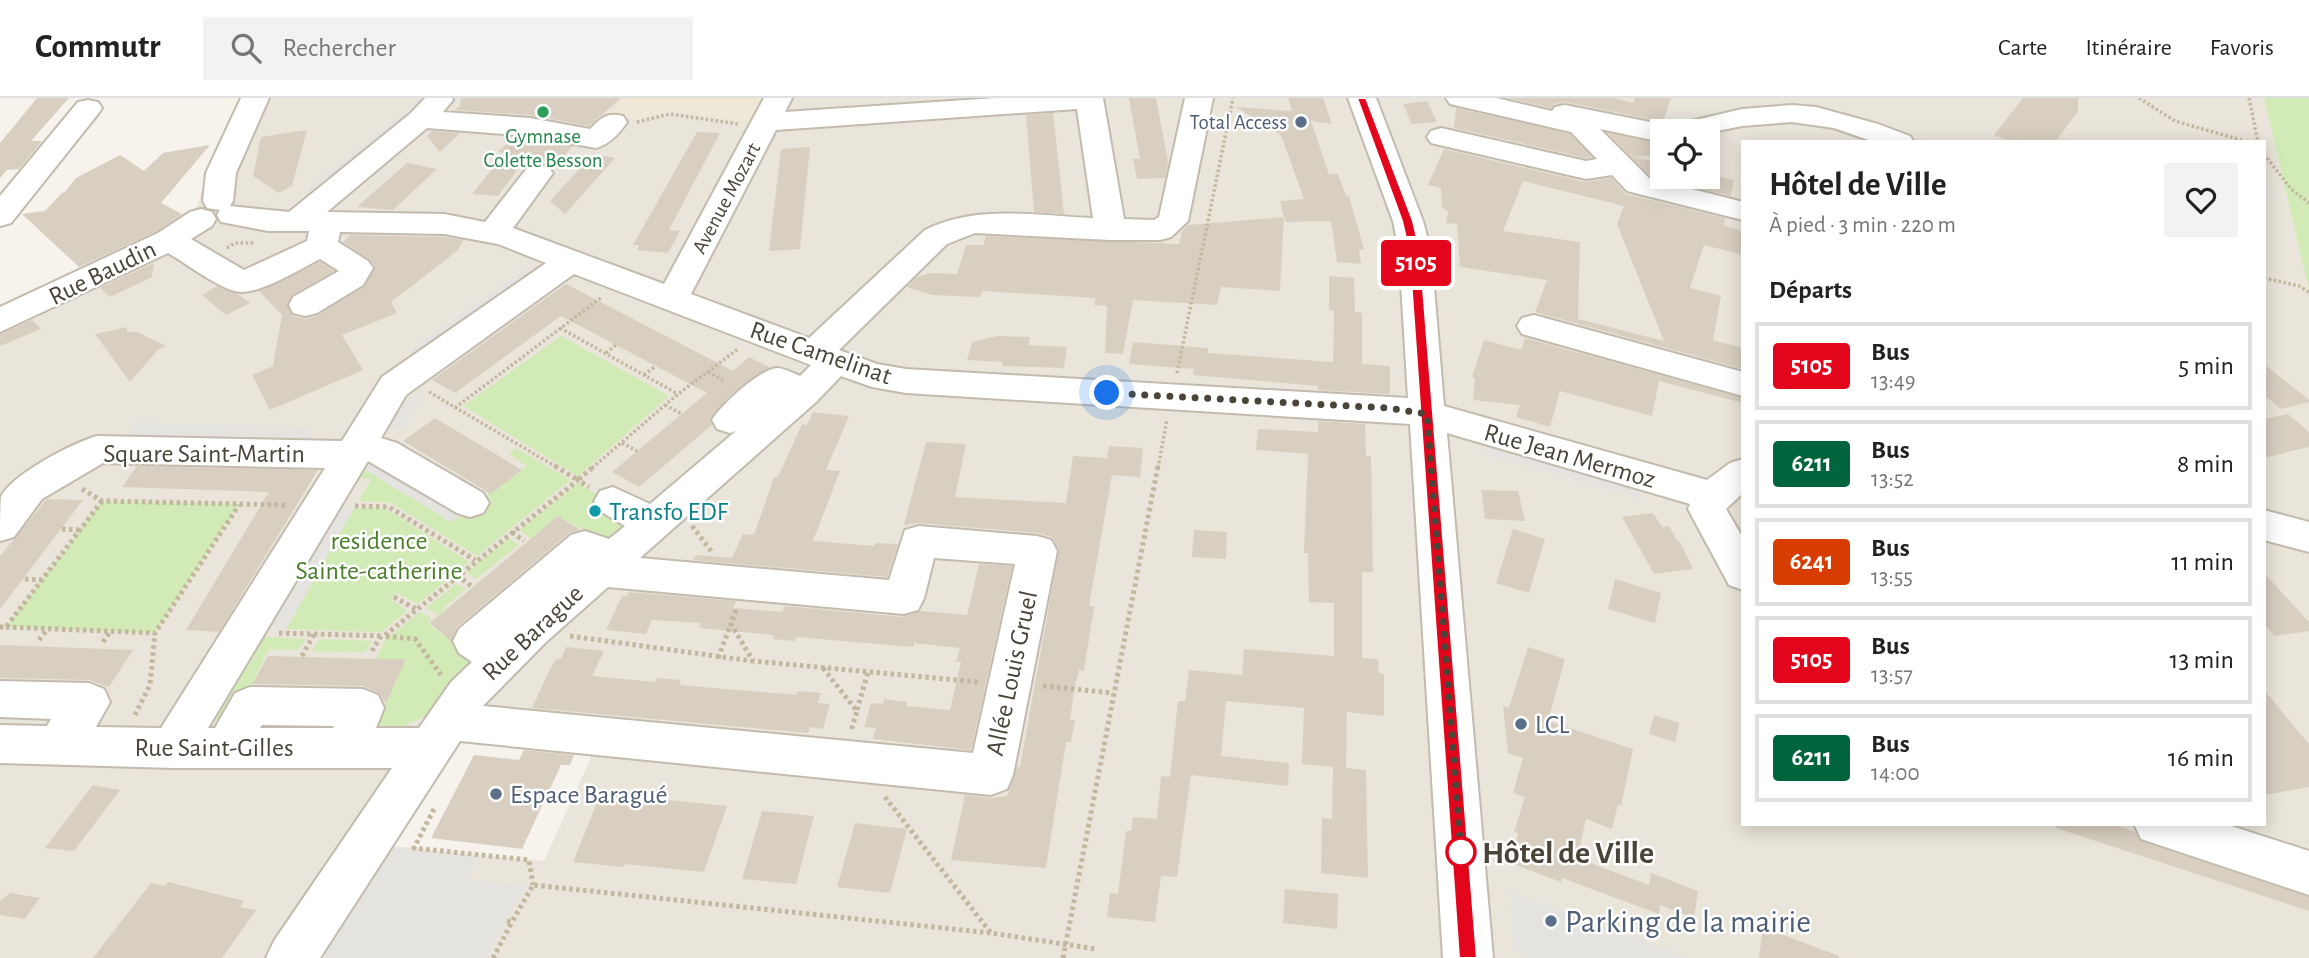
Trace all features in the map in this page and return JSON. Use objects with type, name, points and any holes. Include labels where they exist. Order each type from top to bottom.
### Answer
[{"type":"street","points":[[217,212],[221,173],[255,98]]},
{"type":"street","name":"Rue Barague","points":[[291,958],[447,721],[500,659],[670,507],[804,393],[825,357],[936,237],[956,227],[996,223],[1110,230],[1160,230],[1172,221],[1199,98]]},
{"type":"street","points":[[1362,98],[1408,221],[1415,251],[1468,958]]},
{"type":"street","points":[[1460,98],[1581,127],[1631,180],[1648,189],[1741,211]]},
{"type":"street","points":[[1494,98],[1650,130]]},
{"type":"street","points":[[769,116],[1090,99],[1110,230]]},
{"type":"street","points":[[0,216],[88,108]]},
{"type":"street","points":[[169,240],[239,281],[249,280],[314,230],[430,108],[596,139],[613,122]]},
{"type":"street","points":[[1720,120],[1756,113],[1805,113],[1864,126],[1896,140]]},
{"type":"street","name":"Avenue Mozart","points":[[673,298],[769,116]]},
{"type":"street","points":[[1441,137],[1586,170],[1618,165]]},
{"type":"street","points":[[493,233],[538,173]]},
{"type":"street","name":"Rue Camelinat","points":[[217,212],[314,230],[444,224],[493,233],[673,298],[872,375],[905,381],[1388,408],[1427,414]]},
{"type":"street","name":"Rue Baudin","points":[[0,321],[169,240],[217,212]]},
{"type":"street","points":[[305,306],[352,278],[358,268],[314,230]]},
{"type":"street","points":[[173,748],[394,386],[570,261]]},
{"type":"street","points":[[1534,326],[1741,383]]},
{"type":"street","name":"Rue Jean Mermoz","points":[[1427,414],[1713,496]]},
{"type":"street","name":"Square Saint-Martin","points":[[0,526],[34,486],[96,449],[356,449]]},
{"type":"street","points":[[356,449],[384,453],[470,503]]},
{"type":"street","points":[[1741,475],[1713,496],[1707,509],[1741,570]]},
{"type":"street","points":[[613,501],[670,507]]},
{"type":"street","points":[[2266,526],[2309,537]]},
{"type":"street","name":"Allée Louis Gruel","points":[[447,721],[991,775],[1037,551],[919,541],[904,598],[734,583],[606,563],[585,546],[474,642],[500,659]]},
{"type":"street","points":[[0,699],[89,702],[58,745]]},
{"type":"street","name":"Rue Saint-Gilles","points":[[0,744],[346,748],[447,721]]},
{"type":"street","points":[[2163,826],[2309,873]]},
{"type":"path","points":[[1063,958],[1113,693],[1233,98]]},
{"type":"path","points":[[2138,98],[2175,121],[2241,140]]},
{"type":"path","points":[[2249,98],[2258,140]]},
{"type":"path","points":[[613,122],[616,119],[636,122],[670,114],[769,116]]},
{"type":"path","points":[[2266,157],[2291,190],[2309,203]]},
{"type":"path","points":[[2266,278],[2299,286],[2309,292]]},
{"type":"path","points":[[455,408],[625,281]]},
{"type":"path","points":[[561,328],[678,394]]},
{"type":"path","points":[[372,651],[382,636],[578,480],[678,394],[761,331]]},
{"type":"path","points":[[606,353],[616,345]]},
{"type":"path","points":[[644,375],[656,366]]},
{"type":"path","points":[[708,372],[723,380]]},
{"type":"path","points":[[405,378],[578,480]]},
{"type":"path","points":[[666,405],[682,414]]},
{"type":"path","points":[[622,443],[637,451]]},
{"type":"path","points":[[34,486],[85,490],[102,501],[388,507],[475,560]]},
{"type":"path","points":[[3,627],[43,580],[102,501]]},
{"type":"path","points":[[114,746],[149,693],[153,677],[155,633],[239,504]]},
{"type":"path","points":[[670,507],[742,594],[718,658]]},
{"type":"path","points":[[62,529],[79,530]]},
{"type":"path","points":[[512,532],[524,541]]},
{"type":"path","points":[[457,575],[471,586]]},
{"type":"path","points":[[25,579],[43,580]]},
{"type":"path","points":[[394,597],[416,609]]},
{"type":"path","points":[[731,624],[753,662]]},
{"type":"path","points":[[3,627],[155,633]]},
{"type":"path","points":[[38,640],[48,629]]},
{"type":"path","points":[[531,630],[753,662],[1113,693]]},
{"type":"path","points":[[103,642],[110,631]]},
{"type":"path","points":[[244,633],[415,639],[455,695],[447,721]]},
{"type":"path","points":[[302,656],[314,634]]},
{"type":"path","points":[[822,667],[857,711]]},
{"type":"path","points":[[868,672],[847,746],[992,933]]},
{"type":"path","points":[[437,803],[414,848],[530,860],[533,885],[509,921],[493,958]]},
{"type":"path","points":[[533,885],[992,933],[1096,949]]},
{"type":"shaded area","points":[[246,98],[2264,98],[2309,290],[2309,958],[317,958],[392,846],[544,861],[596,747],[466,731],[269,958],[0,958],[0,310],[197,207],[215,148]]},
{"type":"shaded area","points":[[419,98],[460,98],[448,110],[423,108],[322,195],[305,190],[409,110]]},
{"type":"shaded area","points":[[624,98],[764,98],[752,123],[671,111],[636,120],[607,115]]},
{"type":"shaded area","points":[[525,269],[539,274],[421,357],[407,351]]},
{"type":"shaded area","points":[[401,397],[421,398],[404,428],[382,429]]},
{"type":"shaded area","points":[[132,422],[313,428],[312,442],[129,438]]},
{"type":"shaded area","points":[[1490,440],[1642,483],[1639,498],[1485,454]]},
{"type":"shaded area","points":[[379,456],[467,509],[451,522],[363,468]]},
{"type":"shaded area","points":[[334,507],[354,508],[286,629],[261,628]]},
{"type":"shaded area","points":[[391,848],[477,857],[468,880],[527,885],[485,958],[319,958]]},
{"type":"shaded area","name":"Parking de la mairie","points":[[1511,892],[1689,958],[1533,958],[1513,950]]},
{"type":"green space","points":[[2264,98],[2309,98],[2309,290]]},
{"type":"green space","points":[[561,336],[669,396],[578,476],[463,406]]},
{"type":"green space","points":[[516,448],[570,480],[477,556],[391,503],[359,501],[371,479],[356,478],[362,468],[451,522],[527,466],[509,454]]},
{"type":"green space","points":[[578,483],[637,521],[609,545],[558,516],[531,539],[520,530]]},
{"type":"green space","points":[[102,501],[239,504],[155,633],[6,627]]},
{"type":"green space","name":"residence Sainte-catherine","points":[[354,508],[384,509],[393,513],[469,562],[417,604],[397,593],[390,599],[407,611],[382,632],[286,629]]},
{"type":"green space","points":[[509,538],[518,545],[476,579],[467,572]]},
{"type":"green space","points":[[456,584],[466,589],[445,606],[441,616],[426,608]]},
{"type":"green space","name":"residence Sainte-catherine","points":[[420,612],[431,618],[428,622],[432,627],[478,658],[426,716],[404,726],[371,725],[386,704],[406,660],[376,659],[385,640]]},
{"type":"green space","points":[[262,637],[306,639],[298,650],[269,649],[244,699],[221,720],[216,718],[214,715]]},
{"type":"green space","points":[[319,639],[372,641],[365,652],[312,651]]},
{"type":"building","points":[[37,98],[69,98],[31,141],[42,141],[19,169],[7,170],[0,178],[0,143]]},
{"type":"building","name":"Gymnase Colette Besson","points":[[461,98],[621,98],[589,126],[530,115],[455,110],[460,106]]},
{"type":"building","points":[[1129,98],[1156,98],[1168,162],[1165,178],[1137,179],[1133,159],[1140,159]]},
{"type":"building","points":[[1288,98],[1323,98],[1332,124],[1311,121],[1329,174],[1338,174],[1346,196],[1349,196],[1364,249],[1359,250],[1361,264],[1337,262],[1331,221],[1286,222],[1280,201],[1304,199],[1281,135],[1236,107],[1292,111]]},
{"type":"building","points":[[1508,98],[1615,98],[1633,103],[1635,98],[1671,98],[1664,119],[1650,119],[1566,102],[1554,104],[1551,108]]},
{"type":"building","points":[[2023,98],[2078,98],[2078,112],[2057,140],[2008,140],[1994,135]]},
{"type":"building","points":[[1427,101],[1437,122],[1412,124],[1403,104]]},
{"type":"building","points":[[1456,108],[1570,134],[1592,157],[1586,158],[1454,128]]},
{"type":"building","points":[[1053,113],[1064,214],[1034,212],[1026,115]]},
{"type":"building","points":[[307,130],[292,186],[279,193],[253,176],[261,137]]},
{"type":"building","points":[[432,131],[460,133],[440,152],[427,136]]},
{"type":"building","points":[[697,132],[720,133],[669,230],[680,231],[668,253],[637,250],[639,245],[633,245]]},
{"type":"building","points":[[1608,133],[1650,142],[1650,155],[1634,157],[1650,160],[1650,176]]},
{"type":"building","points":[[514,137],[573,146],[556,164],[527,157],[498,196],[472,194],[505,153],[498,152]]},
{"type":"building","points":[[210,145],[161,203],[182,214],[157,231],[79,267],[22,214],[45,211],[76,178],[120,155],[144,171],[163,153]]},
{"type":"building","points":[[810,147],[800,249],[769,251],[781,149]]},
{"type":"building","points":[[1444,149],[1585,182],[1611,178],[1626,194],[1725,218],[1724,226],[1741,230],[1741,254],[1704,245],[1690,288],[1721,296],[1713,340],[1741,347],[1741,368],[1535,312],[1547,280],[1460,267],[1457,224],[1446,223],[1448,212],[1442,208],[1441,188],[1428,185]],"holes":[[[1523,181],[1624,206],[1617,224],[1664,341],[1578,319],[1580,242],[1503,231]]]},
{"type":"building","points":[[593,154],[615,158],[565,214],[550,201]]},
{"type":"building","points":[[407,163],[437,169],[393,210],[357,207]]},
{"type":"building","points":[[1720,177],[1734,180],[1731,196],[1703,189],[1720,189]]},
{"type":"building","points":[[1284,217],[1280,291],[1221,287],[1217,305],[1133,300],[1123,354],[1105,353],[1107,306],[1094,305],[1096,298],[982,291],[980,297],[932,295],[907,287],[917,277],[930,273],[957,274],[966,245],[983,245],[986,236],[1179,244],[1182,231],[1188,225]]},
{"type":"building","points":[[350,235],[444,237],[464,240],[457,251],[391,302],[397,313],[342,335],[363,370],[270,410],[252,375],[273,366],[282,315],[259,291],[320,262],[334,271],[292,295],[287,304],[292,316],[306,319],[318,315],[364,287],[375,266],[343,242]]},
{"type":"building","points":[[154,263],[152,277],[110,297],[100,288]]},
{"type":"building","points":[[1329,276],[1354,278],[1355,312],[1362,313],[1362,364],[1390,366],[1390,394],[1318,390],[1318,386],[1193,375],[1194,369],[1129,364],[1133,342],[1208,348],[1208,353],[1333,362],[1334,311],[1329,310]]},
{"type":"building","points":[[566,284],[733,371],[749,357],[769,367],[730,395],[710,418],[712,425],[639,487],[612,472],[707,393],[561,316],[455,393],[432,380]]},
{"type":"building","points":[[217,286],[250,303],[226,315],[202,295]]},
{"type":"building","points":[[32,320],[41,329],[0,346],[0,334]]},
{"type":"building","points":[[127,327],[127,332],[137,332],[166,346],[157,351],[130,382],[95,334]]},
{"type":"building","points":[[997,336],[1030,337],[1029,345],[1067,347],[1064,368],[1002,366],[1002,362],[967,360],[972,342]]},
{"type":"building","points":[[1525,338],[1741,397],[1741,402],[1659,381],[1652,416],[1560,391],[1550,427],[1516,417],[1520,405],[1473,400],[1475,378],[1472,377],[1484,340],[1521,350]]},
{"type":"building","points":[[2266,366],[2309,400],[2281,409],[2266,397]]},
{"type":"building","points":[[813,412],[849,416],[826,470],[840,471],[813,541],[874,546],[875,543],[898,544],[887,577],[693,560],[696,555],[732,558],[743,534],[754,535],[774,477],[778,477],[802,424],[807,425]]},
{"type":"building","points":[[2288,414],[2309,432],[2309,447],[2266,458],[2266,419]]},
{"type":"building","points":[[435,418],[522,470],[491,494],[403,441]]},
{"type":"building","points":[[1318,421],[1365,424],[1366,456],[1371,456],[1373,572],[1362,572],[1362,658],[1378,659],[1379,673],[1384,674],[1384,716],[1347,712],[1346,768],[1366,770],[1368,878],[1321,873],[1322,818],[1332,819],[1333,767],[1302,764],[1304,708],[1226,701],[1221,756],[1289,763],[1288,786],[1191,775],[1177,877],[1161,876],[1155,922],[1107,917],[1110,893],[1118,894],[1126,831],[1131,831],[1133,817],[1157,819],[1161,776],[1170,777],[1178,701],[1185,701],[1189,670],[1242,675],[1244,649],[1334,656],[1334,603],[1309,602],[1308,553],[1304,553],[1308,454],[1256,450],[1258,429],[1318,432]]},
{"type":"building","points":[[926,442],[966,444],[955,497],[1066,503],[1073,456],[1107,458],[1109,446],[1143,448],[1140,477],[1112,475],[1089,606],[1094,607],[1084,671],[1079,670],[1074,691],[1070,720],[1075,720],[1071,742],[1066,742],[1046,868],[951,860],[965,795],[991,798],[1007,796],[1017,767],[1020,767],[1059,550],[1052,537],[1037,533],[919,523],[904,525]]},
{"type":"building","points":[[137,466],[318,470],[219,632],[186,630],[269,492],[122,487]]},
{"type":"building","points":[[1481,490],[1518,491],[1525,521],[1485,519]]},
{"type":"building","points":[[47,499],[83,500],[0,609],[0,556]]},
{"type":"building","points":[[1653,513],[1662,527],[1669,526],[1693,569],[1654,574],[1622,517]]},
{"type":"building","points":[[558,516],[580,530],[569,533],[457,627],[451,641],[430,623]]},
{"type":"building","points":[[1513,529],[1545,539],[1529,593],[1496,583]]},
{"type":"building","points":[[1194,530],[1227,532],[1226,559],[1192,557]]},
{"type":"building","points":[[979,564],[1012,566],[971,750],[873,739],[876,728],[864,727],[871,703],[883,704],[884,699],[907,702],[906,706],[950,710],[961,662],[956,662],[960,648],[914,643],[913,647],[797,637],[795,641],[773,639],[774,635],[699,628],[701,623],[652,620],[646,634],[606,630],[622,596],[627,596],[629,592],[736,601],[733,608],[782,612],[785,606],[904,617],[920,611],[967,615]]},
{"type":"building","points":[[2266,575],[2309,622],[2309,631],[2275,636],[2266,626]]},
{"type":"building","points":[[1615,579],[1661,593],[1655,623],[1608,609]]},
{"type":"building","points":[[0,645],[133,650],[109,687],[89,680],[0,678]]},
{"type":"building","points":[[566,647],[604,651],[592,676],[655,682],[657,678],[681,680],[679,685],[796,695],[798,691],[821,693],[818,703],[830,704],[823,729],[810,727],[808,733],[532,708],[549,671],[556,659],[561,659]]},
{"type":"building","points":[[1528,647],[1565,659],[1548,721],[1633,749],[1621,806],[1618,804],[1612,829],[1586,819],[1577,858],[1649,885],[1651,873],[1698,891],[1694,918],[1660,905],[1659,914],[1562,878],[1561,882],[1516,865],[1519,853],[1514,851],[1518,833],[1514,832],[1525,797],[1513,793],[1523,758],[1508,753],[1503,706],[1509,708]]},
{"type":"building","points":[[268,656],[406,659],[386,704],[379,693],[363,686],[252,684]]},
{"type":"building","points":[[2266,692],[2309,744],[2309,787],[2266,795]]},
{"type":"building","points":[[1654,715],[1679,723],[1675,742],[1649,734]]},
{"type":"building","points":[[524,750],[574,755],[570,765],[561,765],[522,849],[431,838],[474,755],[519,760]]},
{"type":"building","points":[[93,785],[120,790],[74,851],[45,848]]},
{"type":"building","points":[[601,793],[727,806],[704,872],[573,862]]},
{"type":"building","points":[[762,811],[814,816],[796,884],[742,879]]},
{"type":"building","points":[[855,823],[907,829],[890,893],[837,887]]},
{"type":"building","points":[[2118,826],[2135,832],[2140,841],[2309,897],[2309,911],[2056,828]]},
{"type":"building","points":[[168,882],[244,901],[240,907],[256,910],[222,958],[93,958],[151,883],[165,886]]},
{"type":"building","points":[[1285,889],[1338,894],[1337,929],[1283,923]]},
{"type":"building","points":[[10,893],[40,898],[25,919],[0,915],[0,901]]},
{"type":"building","points":[[1763,927],[1839,956],[1759,958]]},
{"type":"bus line","name":"5105","points":[[1361,98],[1408,221],[1415,251],[1468,958]]},
{"type":"place","name":"Gymnase Colette Besson","points":[[543,112]]},
{"type":"place","name":"Total Access","points":[[1301,122]]},
{"type":"place","name":"Transfo EDF","points":[[595,511]]},
{"type":"place","name":"LCL","points":[[1521,724]]},
{"type":"place","name":"Espace Baragué","points":[[496,794]]},
{"type":"place","name":"Hôtel de Ville","points":[[1461,852]]},
{"type":"place","name":"Parking de la mairie","points":[[1551,921]]},
{"type":"route","points":[[1107,393],[1388,408],[1427,414],[1461,852]]}]
